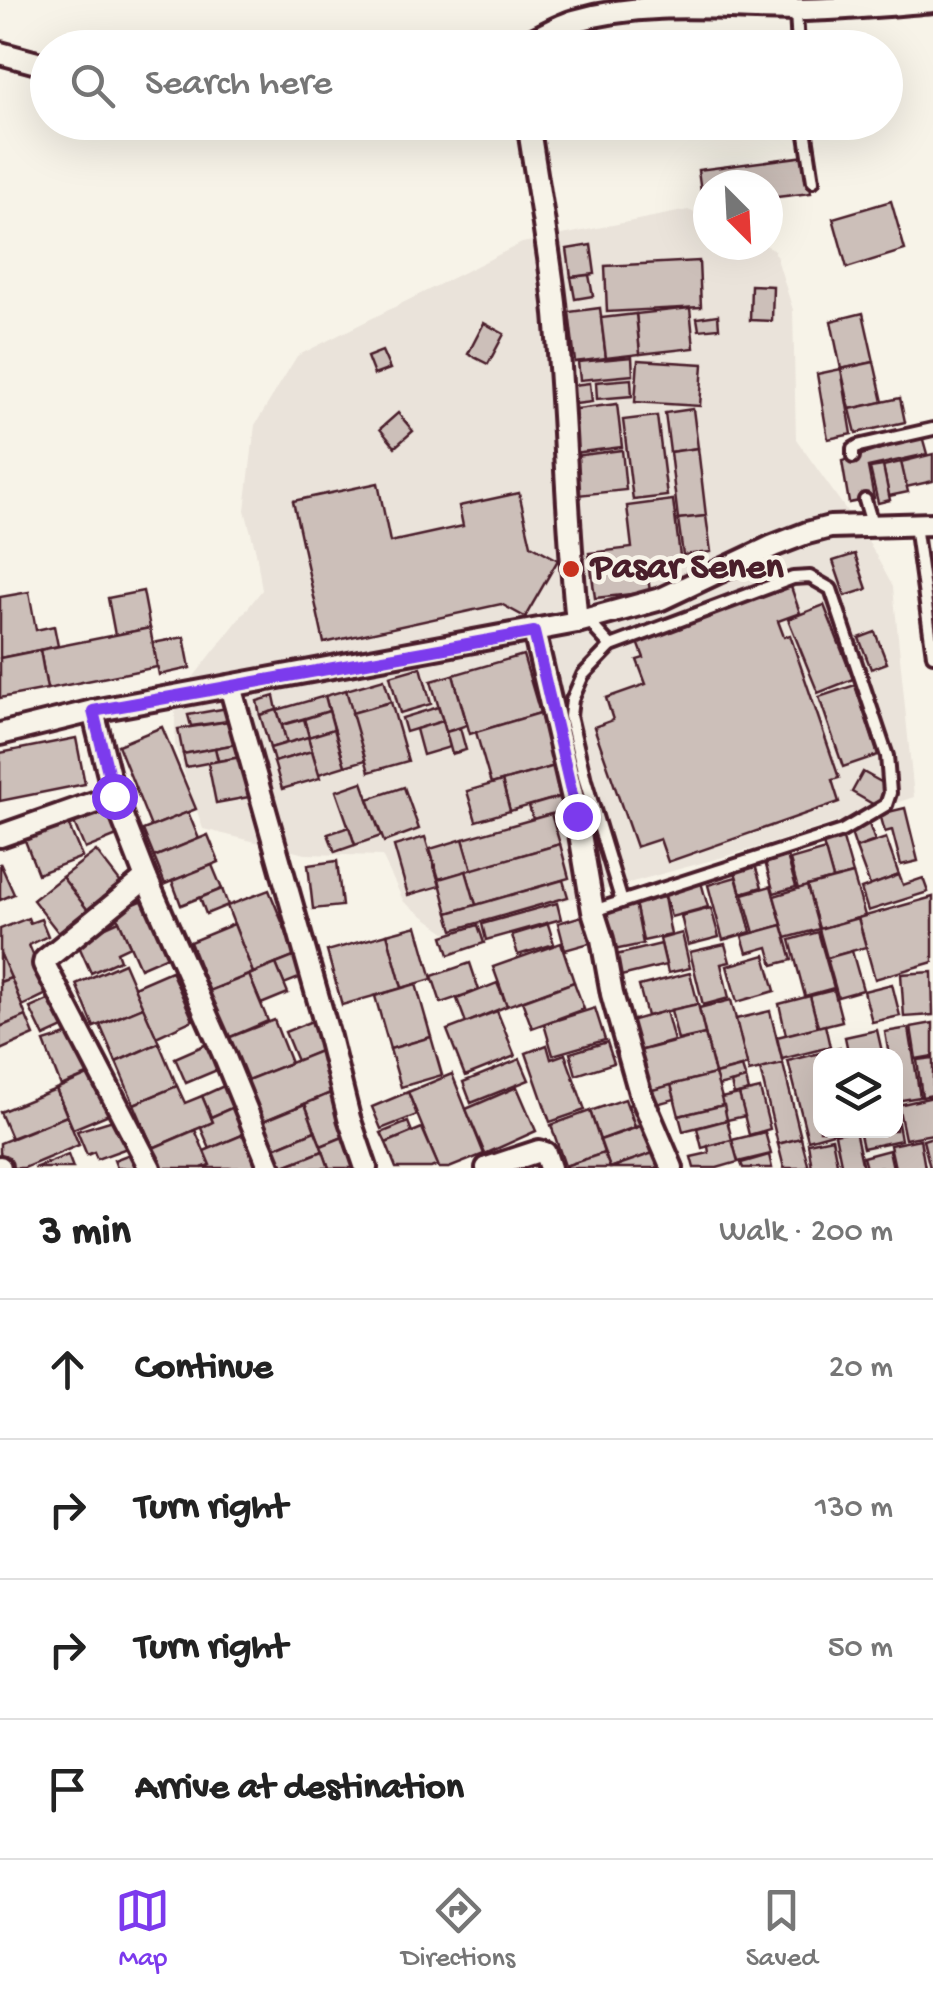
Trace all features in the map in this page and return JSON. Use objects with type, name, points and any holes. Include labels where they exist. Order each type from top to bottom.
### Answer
[{"type":"street","points":[[554,30],[572,21],[616,10],[703,2],[796,10],[933,1]]},
{"type":"street","points":[[0,53],[30,61]]},
{"type":"street","points":[[531,140],[554,302],[570,554],[583,620]]},
{"type":"street","points":[[0,734],[93,711],[583,620],[661,599],[773,546],[830,527],[924,525]]},
{"type":"street","points":[[534,632],[577,816],[612,994],[640,1093],[672,1168]]},
{"type":"street","points":[[230,686],[366,1168]]},
{"type":"street","points":[[93,711],[114,796],[270,1168]]},
{"type":"street","points":[[0,836],[114,796]]},
{"type":"street","points":[[146,878],[44,964],[150,1168]]},
{"type":"street","points":[[487,1168],[538,1150],[545,1153],[550,1168]]},
{"type":"lane","points":[[796,10],[797,30]]},
{"type":"lane","points":[[807,140],[813,181]]},
{"type":"lane","points":[[854,457],[853,449],[858,446],[933,429]]},
{"type":"lane","points":[[864,500],[873,528]]},
{"type":"lane","points":[[924,525],[933,654]]},
{"type":"lane","points":[[593,911],[622,902],[842,831],[886,805],[890,794],[887,756],[830,589],[810,577],[793,578],[612,646],[583,675],[570,716],[622,902]]},
{"type":"lane","points":[[583,620],[612,646]]},
{"type":"shaded area","name":"Pasar Senen","points":[[688,210],[693,212],[693,260],[777,260],[793,310],[796,439],[868,541],[893,587],[914,797],[763,846],[447,933],[404,902],[382,856],[305,854],[203,829],[175,745],[175,713],[195,675],[262,590],[245,510],[255,425],[297,356],[522,243]]},
{"type":"building","points":[[806,156],[811,193],[783,196],[783,170],[698,170]]},
{"type":"building","points":[[891,201],[905,250],[847,268],[833,218]]},
{"type":"building","points":[[591,245],[595,274],[571,277],[567,249]]},
{"type":"building","points":[[699,261],[701,307],[607,312],[605,266]]},
{"type":"building","points":[[589,275],[593,296],[575,299],[571,277]]},
{"type":"building","points":[[751,285],[773,286],[772,321],[750,320]]},
{"type":"building","points":[[600,308],[606,358],[575,362],[569,312]]},
{"type":"building","points":[[690,308],[694,348],[640,354],[636,314]]},
{"type":"building","points":[[863,313],[874,362],[841,369],[831,321]]},
{"type":"building","points":[[636,314],[640,354],[606,358],[601,318]]},
{"type":"building","points":[[718,315],[719,328],[699,330],[697,318]]},
{"type":"building","points":[[484,323],[504,334],[488,364],[468,354]]},
{"type":"building","points":[[382,351],[390,369],[374,375],[367,357]]},
{"type":"building","points":[[632,357],[633,375],[580,380],[578,362]]},
{"type":"building","points":[[638,360],[703,364],[700,406],[635,402]]},
{"type":"building","points":[[874,362],[883,402],[850,409],[841,369]]},
{"type":"building","points":[[841,369],[852,434],[828,439],[817,374]]},
{"type":"building","points":[[631,379],[632,396],[597,399],[596,382]]},
{"type":"building","points":[[590,383],[592,402],[575,404],[573,385]]},
{"type":"building","points":[[900,398],[905,422],[856,433],[850,409]]},
{"type":"building","points":[[617,404],[622,447],[573,453],[568,410]]},
{"type":"building","points":[[693,409],[698,448],[670,452],[665,413]]},
{"type":"building","points":[[398,413],[413,431],[395,447],[380,429]]},
{"type":"building","points":[[657,416],[667,496],[633,500],[623,420]]},
{"type":"building","points":[[922,436],[927,454],[868,467],[874,498],[849,503],[842,461]]},
{"type":"building","points":[[698,448],[706,516],[678,519],[670,452]]},
{"type":"building","points":[[622,450],[626,490],[578,495],[574,456]]},
{"type":"building","points":[[933,454],[933,481],[906,487],[901,462]]},
{"type":"building","points":[[901,462],[908,492],[889,496],[883,466]]},
{"type":"building","points":[[883,466],[890,500],[878,503],[870,468]]},
{"type":"building","points":[[378,483],[390,542],[463,526],[459,506],[519,493],[531,545],[558,560],[525,617],[501,604],[324,643],[293,501]]},
{"type":"building","points":[[673,500],[681,564],[647,569],[650,592],[595,598],[589,553],[632,548],[627,506]]},
{"type":"building","points":[[706,516],[711,552],[683,555],[678,519]]},
{"type":"building","points":[[855,554],[867,589],[845,596],[833,561]]},
{"type":"building","points":[[790,584],[800,613],[778,621],[784,637],[790,635],[839,778],[832,780],[839,802],[668,862],[660,839],[636,847],[594,727],[613,720],[606,698],[646,684],[637,660],[644,658],[638,642]]},
{"type":"building","points":[[143,591],[150,628],[115,635],[108,598]]},
{"type":"building","points":[[29,592],[36,630],[54,626],[58,646],[0,658],[0,597]]},
{"type":"building","points":[[824,605],[853,679],[818,693],[788,619]]},
{"type":"building","points":[[150,628],[157,667],[47,689],[40,650]]},
{"type":"building","points":[[875,632],[887,663],[871,669],[859,638]]},
{"type":"building","points":[[184,637],[190,668],[159,675],[153,643]]},
{"type":"building","points":[[40,650],[47,689],[0,698],[0,658]]},
{"type":"building","points":[[523,655],[540,713],[470,734],[453,675]]},
{"type":"building","points":[[421,667],[431,704],[400,713],[390,676]]},
{"type":"building","points":[[453,675],[467,725],[446,732],[431,681]]},
{"type":"building","points":[[384,679],[391,702],[352,713],[346,690]]},
{"type":"building","points":[[855,685],[878,755],[843,767],[819,697]]},
{"type":"building","points":[[346,690],[366,760],[345,766],[325,696]]},
{"type":"building","points":[[274,696],[277,710],[260,715],[257,701]]},
{"type":"building","points":[[325,696],[329,711],[282,725],[277,710]]},
{"type":"building","points":[[391,702],[408,761],[369,772],[352,713]]},
{"type":"building","points":[[233,707],[236,720],[191,726],[188,715]]},
{"type":"building","points":[[438,707],[443,721],[406,732],[402,718]]},
{"type":"building","points":[[277,710],[287,743],[270,748],[260,715]]},
{"type":"building","points":[[329,711],[334,729],[309,737],[304,719]]},
{"type":"building","points":[[540,713],[555,766],[491,784],[476,732]]},
{"type":"building","points":[[304,719],[309,737],[287,743],[282,725]]},
{"type":"building","points":[[236,720],[242,743],[183,754],[178,729]]},
{"type":"building","points":[[443,721],[450,747],[423,755],[416,729]]},
{"type":"building","points":[[162,727],[196,809],[151,827],[118,745]]},
{"type":"building","points":[[460,728],[466,750],[452,754],[446,732]]},
{"type":"building","points":[[334,729],[345,766],[319,774],[308,737]]},
{"type":"building","points":[[308,737],[312,751],[274,762],[270,748]]},
{"type":"building","points":[[76,738],[85,784],[0,801],[0,753]]},
{"type":"building","points":[[242,743],[246,756],[218,761],[215,748]]},
{"type":"building","points":[[215,748],[218,761],[186,767],[183,754]]},
{"type":"building","points":[[312,751],[320,778],[282,789],[274,762]]},
{"type":"building","points":[[241,757],[249,797],[216,803],[208,763]]},
{"type":"building","points":[[555,766],[563,796],[510,811],[502,781]]},
{"type":"building","points":[[863,772],[890,787],[878,807],[852,792]]},
{"type":"building","points":[[502,781],[510,811],[476,821],[467,791]]},
{"type":"building","points":[[362,782],[381,836],[355,845],[336,791]]},
{"type":"building","points":[[404,787],[419,829],[384,842],[368,799]]},
{"type":"building","points":[[563,796],[567,810],[533,819],[529,806]]},
{"type":"building","points":[[104,805],[117,836],[85,849],[72,818]]},
{"type":"building","points":[[905,808],[918,861],[901,865],[892,830],[885,832],[880,814]]},
{"type":"building","points":[[188,812],[199,839],[154,857],[143,830]]},
{"type":"building","points":[[551,814],[560,844],[472,870],[463,839]]},
{"type":"building","points":[[67,821],[82,857],[38,874],[24,838]]},
{"type":"building","points":[[869,824],[875,841],[856,848],[850,830]]},
{"type":"building","points":[[349,827],[355,845],[335,852],[328,834]]},
{"type":"building","points":[[208,835],[219,862],[165,884],[154,857]]},
{"type":"building","points":[[425,837],[440,886],[408,895],[394,846]]},
{"type":"building","points":[[886,838],[899,875],[870,886],[856,848]]},
{"type":"building","points":[[463,839],[472,870],[439,879],[430,849]]},
{"type":"building","points":[[843,839],[853,874],[833,879],[823,844]]},
{"type":"building","points":[[560,844],[569,878],[476,905],[466,871]]},
{"type":"building","points":[[825,850],[833,879],[798,889],[790,860]]},
{"type":"building","points":[[96,851],[124,887],[90,913],[62,877]]},
{"type":"building","points":[[787,856],[796,887],[774,893],[765,862]]},
{"type":"building","points":[[337,861],[342,906],[313,909],[308,865]]},
{"type":"building","points":[[754,862],[762,887],[741,893],[734,868]]},
{"type":"building","points":[[0,863],[14,894],[0,900]]},
{"type":"building","points":[[212,865],[222,889],[181,905],[172,881]]},
{"type":"building","points":[[466,871],[476,905],[448,913],[439,879]]},
{"type":"building","points":[[853,874],[865,916],[819,929],[807,886]]},
{"type":"building","points":[[899,875],[903,885],[923,878],[928,892],[868,911],[861,889]]},
{"type":"building","points":[[62,877],[90,913],[61,936],[33,900]]},
{"type":"building","points":[[736,877],[751,932],[723,940],[708,885]]},
{"type":"building","points":[[563,880],[568,897],[453,930],[448,913]]},
{"type":"building","points":[[701,882],[708,907],[671,917],[664,892]]},
{"type":"building","points":[[771,886],[782,925],[754,933],[743,894]]},
{"type":"building","points":[[807,886],[819,929],[786,938],[774,896]]},
{"type":"building","points":[[222,889],[228,905],[206,914],[200,898]]},
{"type":"building","points":[[269,890],[296,956],[253,973],[227,906]]},
{"type":"building","points":[[664,897],[671,935],[643,941],[635,903]]},
{"type":"building","points":[[933,897],[933,962],[875,979],[858,918]]},
{"type":"building","points":[[146,899],[170,955],[140,968],[115,912]]},
{"type":"building","points":[[557,903],[561,919],[486,940],[482,924]]},
{"type":"building","points":[[635,903],[643,944],[614,950],[606,908]]},
{"type":"building","points":[[711,908],[719,937],[688,945],[681,916]]},
{"type":"building","points":[[582,916],[590,943],[565,950],[558,923]]},
{"type":"building","points":[[28,918],[30,923],[41,919],[48,936],[29,945],[49,993],[22,1006],[0,953],[0,929]]},
{"type":"building","points":[[858,918],[866,947],[827,958],[819,929]]},
{"type":"building","points":[[119,921],[130,946],[117,952],[120,960],[91,973],[78,944],[83,942],[81,938]]},
{"type":"building","points":[[234,924],[253,973],[209,991],[190,942]]},
{"type":"building","points":[[548,924],[554,944],[518,955],[512,935]]},
{"type":"building","points":[[478,925],[484,943],[449,955],[443,936]]},
{"type":"building","points":[[782,925],[792,960],[773,965],[768,947],[747,953],[742,936]]},
{"type":"building","points":[[417,926],[432,979],[402,988],[387,934]]},
{"type":"building","points":[[818,932],[834,988],[805,996],[790,940]]},
{"type":"building","points":[[682,933],[690,968],[668,973],[660,939]]},
{"type":"building","points":[[387,934],[402,988],[342,1005],[327,951]]},
{"type":"building","points":[[561,943],[574,982],[507,1006],[493,967]]},
{"type":"building","points":[[661,944],[666,965],[617,977],[612,956]]},
{"type":"building","points":[[725,944],[730,962],[721,964],[729,998],[703,1005],[690,952]]},
{"type":"building","points":[[852,951],[863,990],[838,997],[827,958]]},
{"type":"building","points":[[0,953],[11,978],[0,982]]},
{"type":"building","points":[[765,955],[775,991],[737,1002],[727,966]]},
{"type":"building","points":[[296,956],[304,976],[284,984],[276,964]]},
{"type":"building","points":[[124,963],[143,1007],[94,1027],[76,984]]},
{"type":"building","points":[[470,963],[479,990],[441,1003],[432,976]]},
{"type":"building","points":[[276,964],[288,993],[261,1004],[249,975]]},
{"type":"building","points":[[171,971],[193,1020],[156,1037],[134,987]]},
{"type":"building","points":[[932,972],[933,1015],[904,1017],[901,974]]},
{"type":"building","points":[[690,973],[698,1004],[647,1016],[639,986]]},
{"type":"building","points":[[249,975],[268,1021],[228,1038],[209,991]]},
{"type":"building","points":[[11,978],[26,1016],[0,1027],[0,982]]},
{"type":"building","points":[[574,982],[584,1009],[532,1028],[522,1001]]},
{"type":"building","points":[[497,983],[507,1006],[466,1023],[457,999]]},
{"type":"building","points":[[416,984],[431,1037],[390,1049],[375,996]]},
{"type":"building","points":[[892,984],[900,1016],[872,1022],[864,991]]},
{"type":"building","points":[[834,990],[842,1021],[818,1027],[810,996]]},
{"type":"building","points":[[810,996],[818,1027],[786,1035],[779,1004]]},
{"type":"building","points":[[55,997],[68,1026],[44,1037],[30,1008]]},
{"type":"building","points":[[731,1000],[748,1065],[715,1074],[699,1008]]},
{"type":"building","points":[[698,1004],[705,1034],[678,1040],[671,1010]]},
{"type":"building","points":[[143,1007],[159,1043],[116,1062],[100,1025]]},
{"type":"building","points":[[595,1008],[605,1040],[553,1055],[544,1024]]},
{"type":"building","points":[[497,1011],[515,1056],[465,1076],[447,1030]]},
{"type":"building","points":[[666,1011],[674,1041],[639,1051],[630,1021]]},
{"type":"building","points":[[770,1011],[783,1064],[749,1072],[736,1019]]},
{"type":"building","points":[[26,1016],[34,1035],[0,1050],[0,1027]]},
{"type":"building","points":[[274,1020],[291,1063],[245,1081],[228,1038]]},
{"type":"building","points":[[312,1021],[323,1050],[297,1061],[285,1032]]},
{"type":"building","points":[[933,1023],[933,1056],[916,1059],[911,1027]]},
{"type":"building","points":[[825,1025],[830,1047],[813,1048],[813,1051],[782,1059],[777,1037]]},
{"type":"building","points":[[909,1028],[920,1097],[903,1100],[903,1048],[888,1048],[885,1032]]},
{"type":"building","points":[[877,1030],[881,1048],[847,1048],[845,1037]]},
{"type":"building","points":[[73,1033],[97,1071],[61,1086],[44,1042]]},
{"type":"building","points":[[705,1034],[715,1074],[649,1091],[639,1051]]},
{"type":"building","points":[[431,1037],[442,1075],[401,1087],[390,1049]]},
{"type":"building","points":[[607,1042],[614,1063],[576,1075],[570,1053]]},
{"type":"building","points":[[159,1043],[177,1086],[134,1104],[116,1062]]},
{"type":"building","points":[[207,1044],[217,1070],[186,1083],[175,1058]]},
{"type":"building","points":[[547,1045],[551,1059],[565,1054],[585,1110],[550,1122],[526,1053]]},
{"type":"building","points":[[323,1050],[333,1092],[261,1122],[245,1081]]},
{"type":"building","points":[[813,1055],[815,1138],[808,1140],[788,1061]]},
{"type":"building","points":[[933,1058],[933,1095],[922,1097],[917,1060]]},
{"type":"building","points":[[520,1059],[529,1080],[471,1103],[463,1082]]},
{"type":"building","points":[[783,1064],[801,1138],[778,1144],[760,1069]]},
{"type":"building","points":[[742,1067],[746,1079],[718,1086],[715,1074]]},
{"type":"building","points":[[97,1071],[116,1111],[73,1129],[56,1089]]},
{"type":"building","points":[[452,1074],[484,1154],[439,1168],[408,1092]]},
{"type":"building","points":[[715,1074],[724,1105],[679,1116],[671,1085]]},
{"type":"building","points":[[746,1079],[749,1091],[734,1095],[731,1083]]},
{"type":"building","points":[[226,1085],[236,1106],[211,1117],[202,1096]]},
{"type":"building","points":[[671,1085],[675,1099],[653,1105],[649,1091]]},
{"type":"building","points":[[177,1086],[185,1103],[202,1096],[213,1122],[153,1148],[134,1104]]},
{"type":"building","points":[[517,1087],[536,1131],[485,1154],[466,1109]]},
{"type":"building","points":[[56,1089],[67,1116],[11,1138],[0,1112]]},
{"type":"building","points":[[760,1089],[770,1129],[749,1135],[739,1094]]},
{"type":"building","points":[[333,1092],[348,1135],[321,1146],[305,1104]]},
{"type":"building","points":[[408,1092],[417,1115],[381,1129],[372,1107]]},
{"type":"building","points":[[739,1094],[745,1116],[727,1120],[721,1098]]},
{"type":"building","points":[[933,1097],[933,1134],[905,1139],[903,1104]]},
{"type":"building","points":[[625,1099],[635,1127],[600,1140],[590,1111]]},
{"type":"building","points":[[639,1101],[647,1124],[635,1127],[628,1105]]},
{"type":"building","points":[[305,1104],[315,1131],[272,1149],[261,1122]]},
{"type":"building","points":[[724,1105],[727,1120],[683,1131],[679,1116]]},
{"type":"building","points":[[236,1106],[247,1133],[210,1149],[201,1128],[213,1122],[211,1117]]},
{"type":"building","points":[[590,1111],[604,1153],[565,1166],[551,1125]]},
{"type":"building","points":[[67,1116],[79,1145],[24,1168],[7,1168],[0,1143]]},
{"type":"building","points":[[113,1120],[127,1148],[97,1159],[94,1152],[87,1155],[77,1131]]},
{"type":"building","points":[[727,1120],[732,1140],[702,1148],[697,1128]]},
{"type":"building","points":[[408,1122],[412,1132],[386,1143],[381,1133]]},
{"type":"building","points":[[647,1124],[656,1152],[610,1168],[600,1140]]},
{"type":"building","points":[[422,1128],[438,1165],[396,1168],[386,1143]]},
{"type":"building","points":[[195,1130],[210,1165],[161,1168],[153,1148]]},
{"type":"building","points":[[315,1131],[323,1151],[279,1168],[272,1149]]},
{"type":"building","points":[[765,1132],[771,1154],[738,1162],[732,1140]]},
{"type":"building","points":[[247,1133],[262,1168],[202,1168],[210,1165],[204,1151]]},
{"type":"building","points":[[348,1135],[360,1168],[329,1168],[321,1146]]},
{"type":"building","points":[[933,1137],[933,1168],[930,1168],[923,1140]]},
{"type":"building","points":[[801,1138],[809,1168],[784,1168],[778,1144]]},
{"type":"building","points":[[832,1138],[838,1168],[812,1168],[808,1143]]},
{"type":"building","points":[[836,1138],[857,1138],[863,1168],[842,1168]]},
{"type":"building","points":[[861,1138],[901,1138],[901,1140],[863,1148]]},
{"type":"building","points":[[920,1139],[925,1168],[895,1168],[890,1145]]},
{"type":"building","points":[[732,1140],[738,1162],[717,1168],[694,1168],[691,1157],[709,1153],[708,1146]]},
{"type":"building","points":[[140,1150],[148,1168],[117,1168],[114,1160]]},
{"type":"building","points":[[889,1150],[893,1168],[866,1168],[863,1157]]},
{"type":"building","points":[[323,1151],[329,1168],[280,1168]]},
{"type":"building","points":[[656,1152],[664,1168],[610,1168]]},
{"type":"building","points":[[604,1153],[610,1168],[565,1168],[565,1166]]},
{"type":"building","points":[[68,1155],[73,1168],[34,1168]]},
{"type":"building","points":[[769,1155],[772,1168],[743,1168],[741,1163]]},
{"type":"place","name":"Pasar Senen","points":[[571,569]]},
{"type":"route","points":[[114,796],[93,711],[534,632],[577,816]]}]
